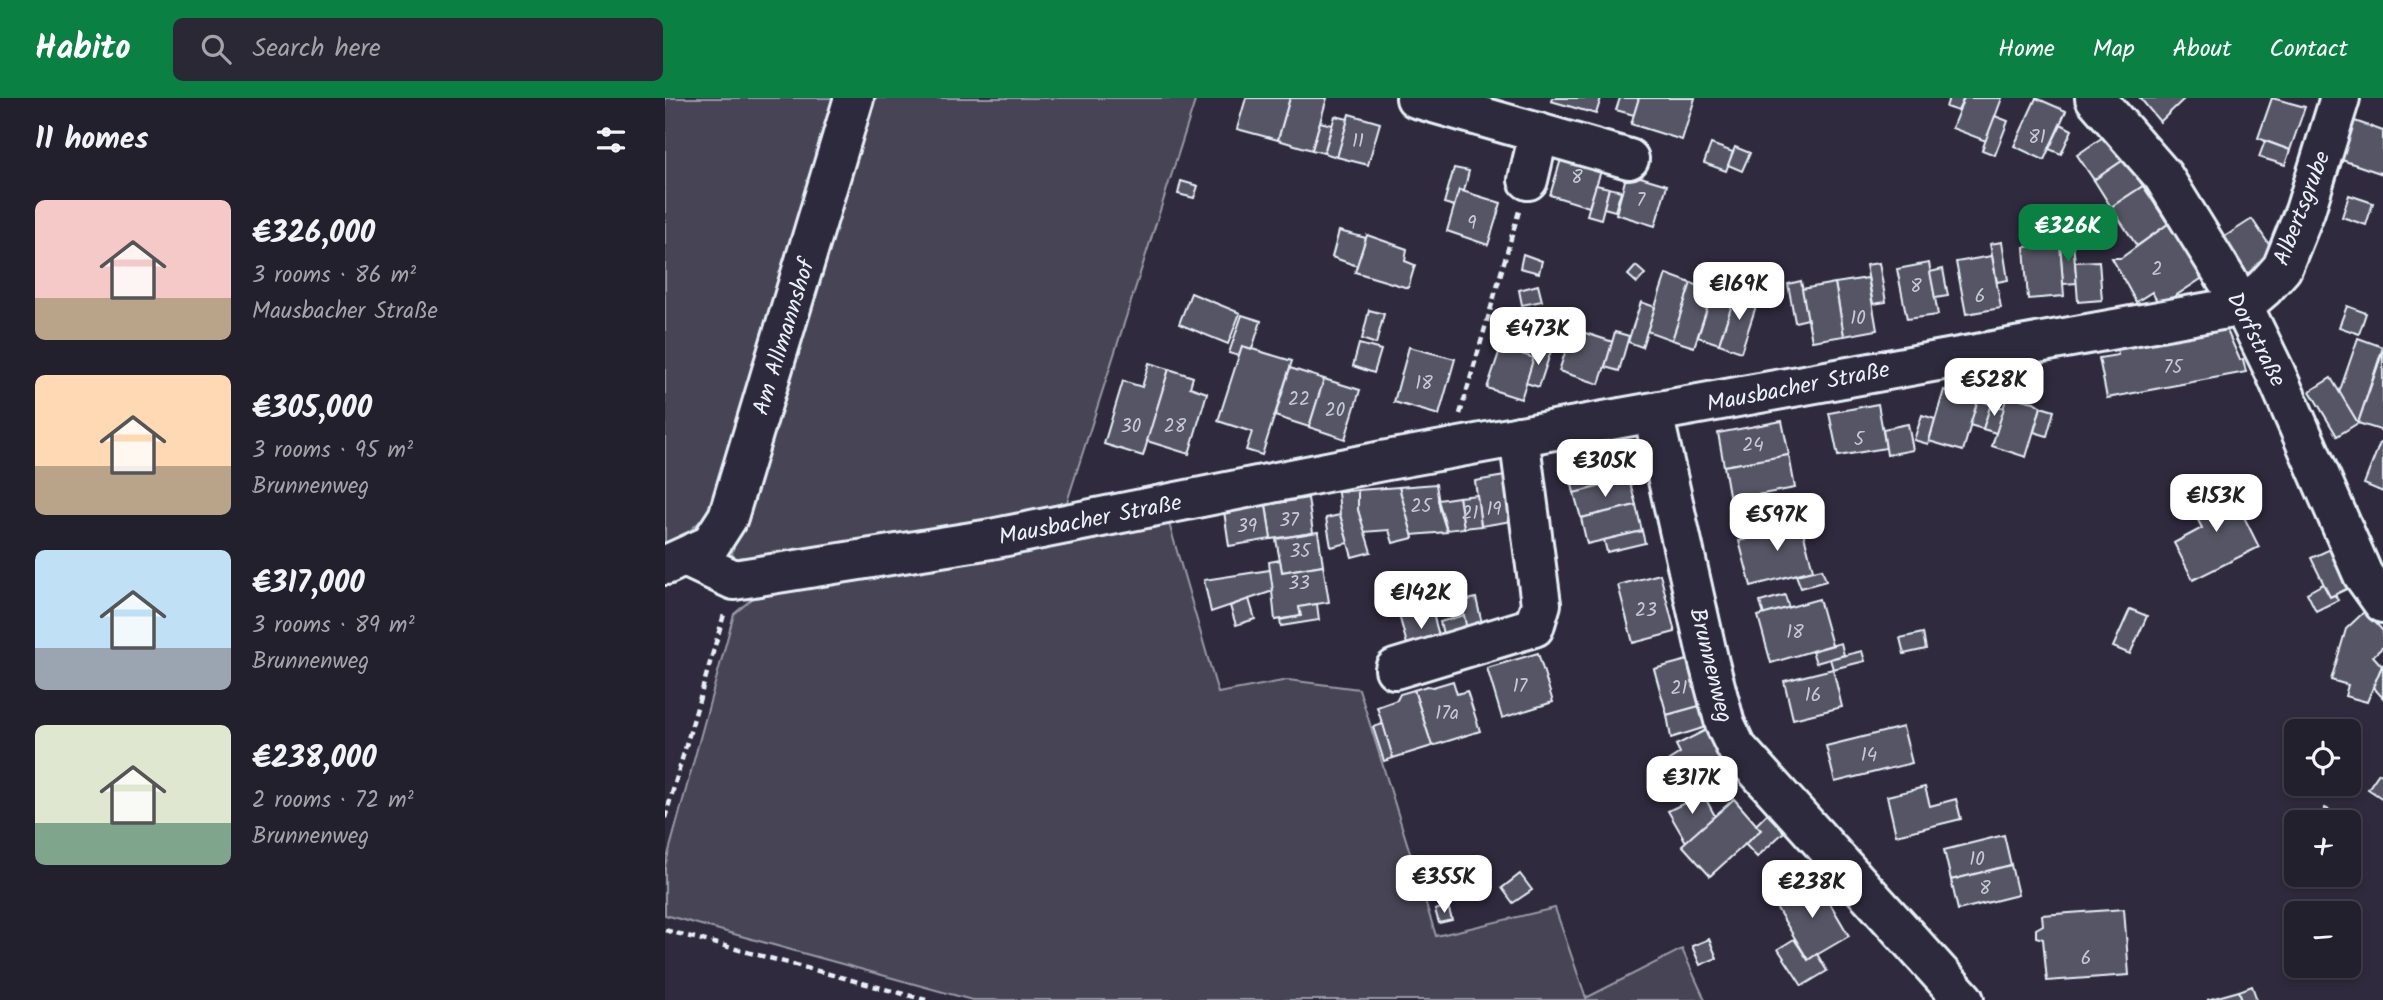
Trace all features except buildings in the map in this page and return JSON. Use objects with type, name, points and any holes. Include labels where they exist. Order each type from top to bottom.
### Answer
[{"type":"street","name":"Am Allmannshof","points":[[675,561],[710,545],[728,517],[854,98]]},
{"type":"street","points":[[1416,98],[1629,159]]},
{"type":"street","name":"Dorfstraße","points":[[2095,98],[2163,176],[2243,306],[2275,372],[2363,575],[2383,603]]},
{"type":"street","name":"Albertsgrube","points":[[2243,306],[2282,268],[2305,211],[2340,98]]},
{"type":"street","points":[[1528,180],[1539,133]]},
{"type":"street","name":"Mausbacher Straße","points":[[734,580],[991,539],[1450,448],[2243,306]]},
{"type":"street","name":"Brunnenweg","points":[[1653,413],[1709,663],[1725,724],[1735,747],[1964,1000]]},
{"type":"street","points":[[1395,669],[1534,628],[1541,604],[1519,436]]},
{"type":"street","points":[[675,561],[734,580]]},
{"type":"path","points":[[1450,448],[1528,180]]},
{"type":"path","points":[[665,818],[734,580]]},
{"type":"path","points":[[665,930],[926,1000]]},
{"type":"shaded area","points":[[665,98],[851,98],[718,504],[676,544],[665,548]]},
{"type":"shaded area","points":[[869,98],[1196,98],[1067,502],[1002,518],[732,561],[733,541]]},
{"type":"shaded area","points":[[1168,520],[1218,693],[1288,680],[1359,689],[1436,936],[1555,908],[1586,998],[1682,949],[1705,1000],[972,1000],[665,915],[665,866],[734,614],[753,598],[1096,540]]}]
